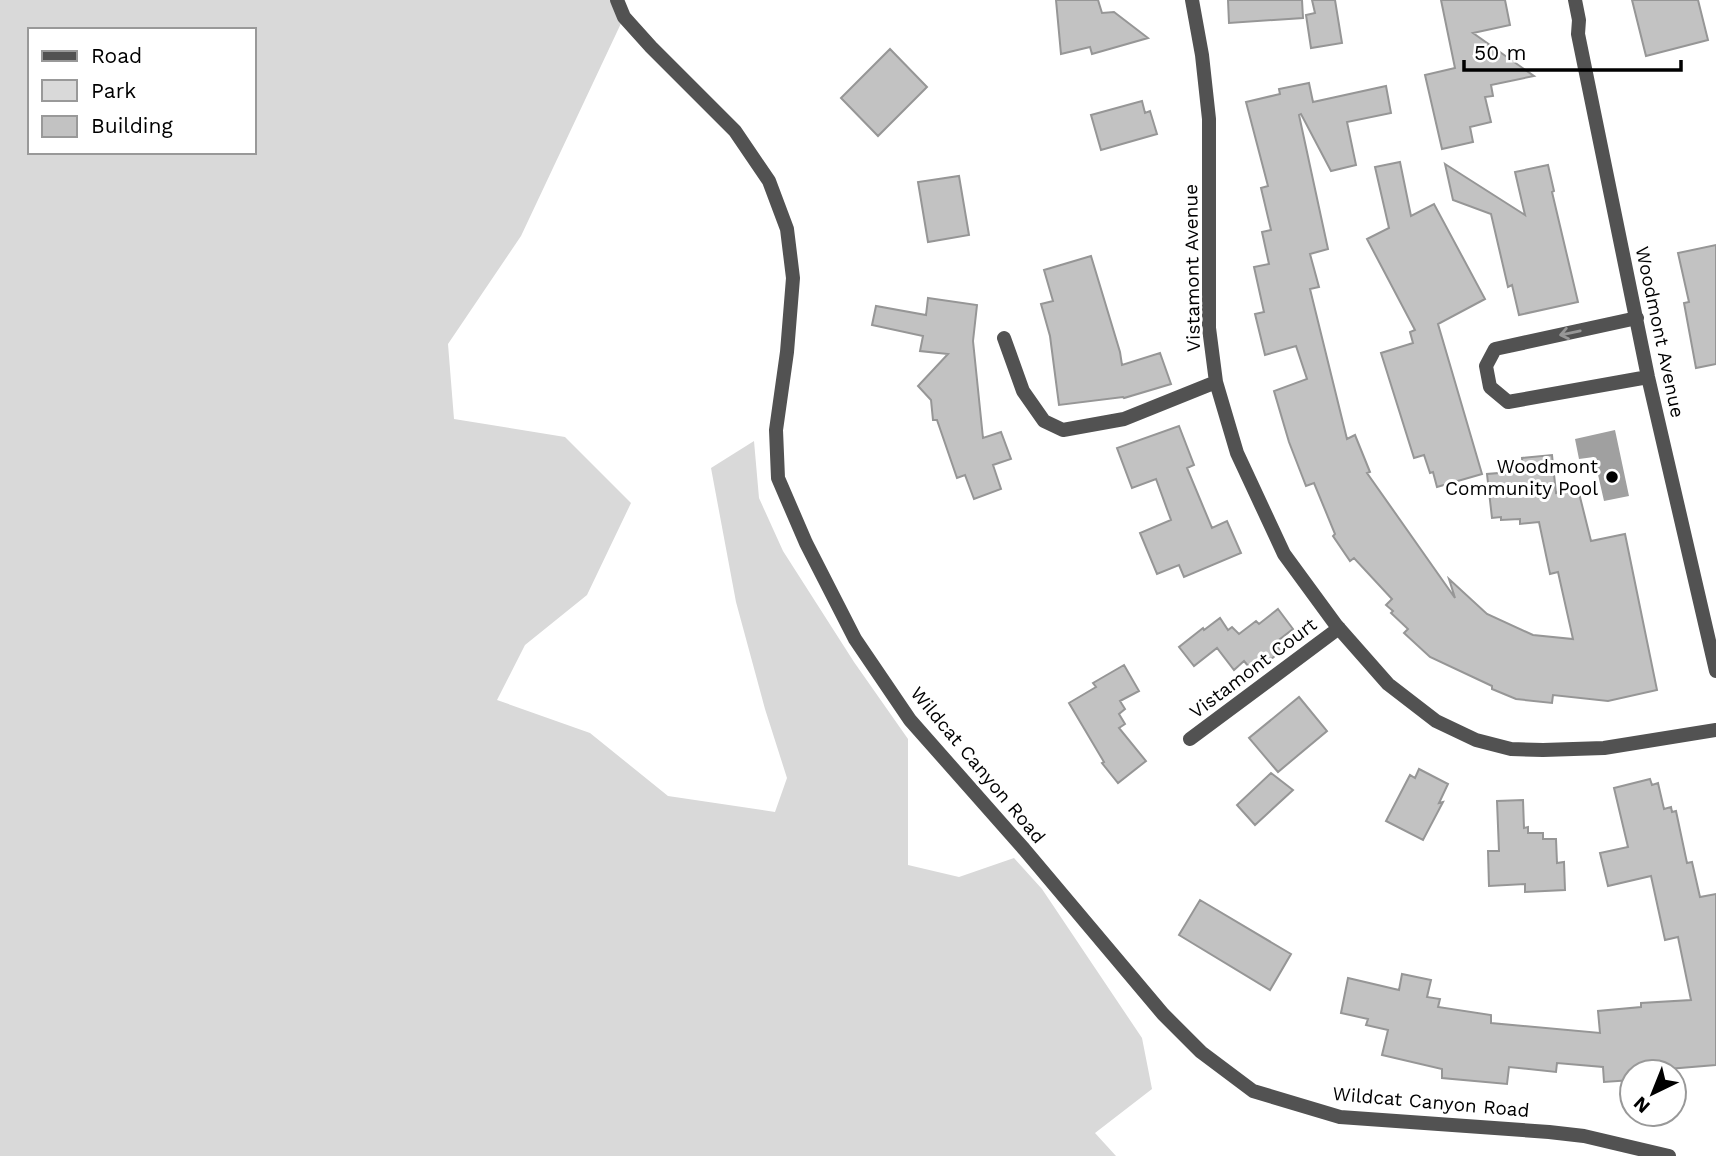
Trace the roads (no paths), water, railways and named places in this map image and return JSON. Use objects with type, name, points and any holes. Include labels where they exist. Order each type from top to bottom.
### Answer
[{"type":"street","name":"Wildcat Canyon Road","points":[[617,0],[624,17],[651,47],[735,131],[769,181],[788,229],[793,278],[787,352],[776,430],[778,478],[806,543],[855,639],[910,720],[1163,1014],[1201,1052],[1253,1090],[1340,1117],[1584,1136],[1669,1156]]},
{"type":"street","name":"Vistamont Avenue","points":[[1192,0],[1202,55],[1209,119],[1209,328],[1216,382],[1237,453],[1284,554],[1339,628],[1388,684],[1436,721],[1476,740],[1511,749],[1604,748],[1716,730]]},
{"type":"street","name":"Woodmont Avenue","points":[[1575,0],[1579,20],[1578,34],[1648,377],[1716,671]]},
{"type":"street","points":[[1637,318],[1495,349],[1486,366],[1490,387],[1508,402],[1648,377]]},
{"type":"street","points":[[1004,338],[1023,391],[1044,421],[1063,430],[1124,419],[1216,382]]},
{"type":"street","name":"Vistamont Court","points":[[1190,739],[1339,628]]},
{"type":"place","name":"Woodmont Community Pool","points":[[1612,477]]}]
